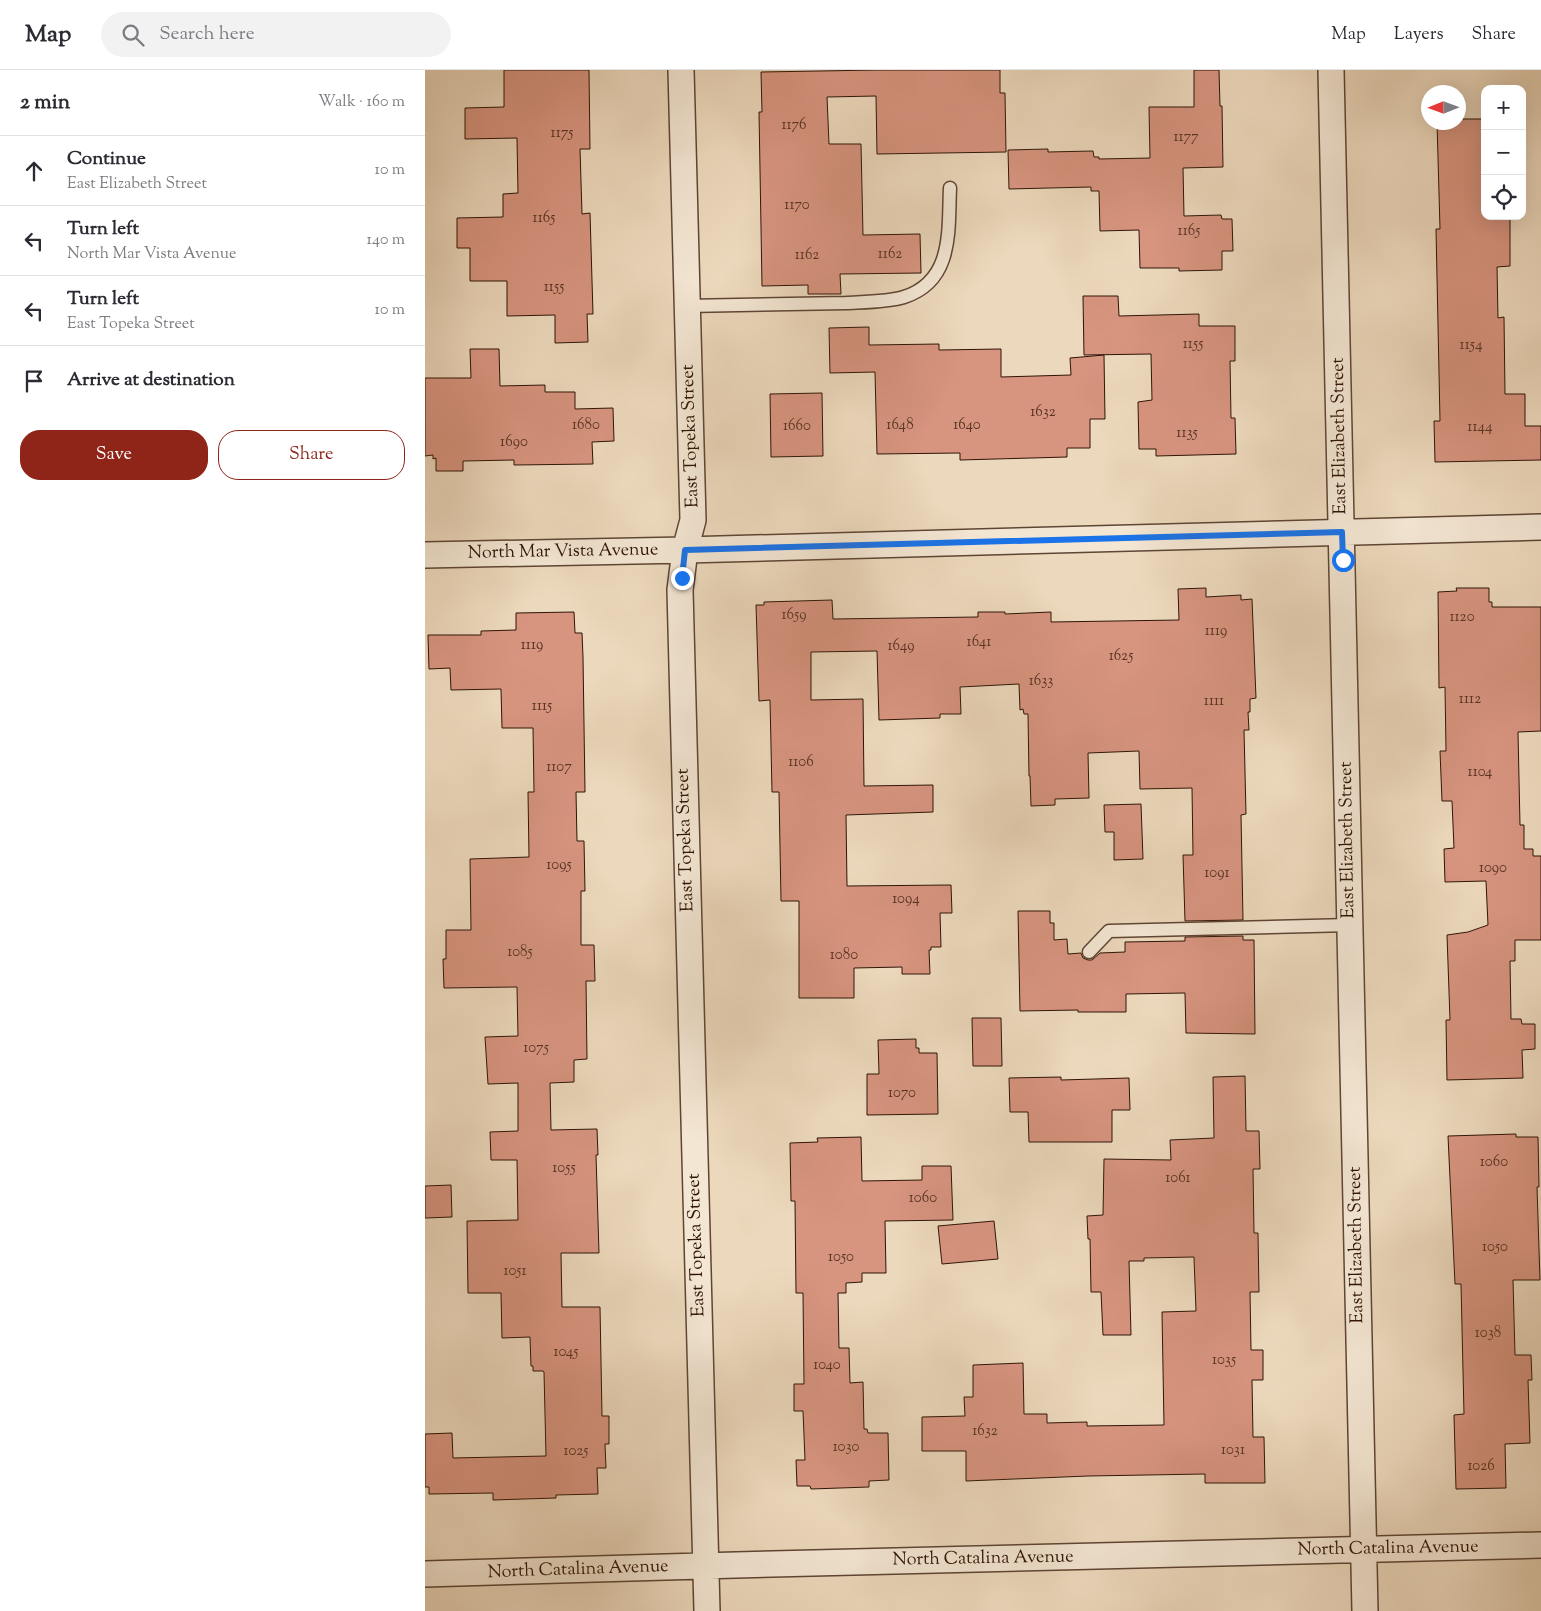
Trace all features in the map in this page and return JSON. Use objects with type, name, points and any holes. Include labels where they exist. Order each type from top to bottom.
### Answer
[{"type":"street","name":"East Topeka Street","points":[[681,70],[693,520],[685,550],[680,590],[707,1611]]},
{"type":"street","name":"East Elizabeth Street","points":[[1331,70],[1365,1611]]},
{"type":"street","name":"North Mar Vista Avenue","points":[[425,555],[685,550],[1541,527]]},
{"type":"street","name":"North Catalina Avenue","points":[[425,1574],[1541,1545]]},
{"type":"lane","points":[[687,306],[846,304],[904,297],[925,286],[938,274],[948,241],[950,188]]},
{"type":"lane","points":[[1089,952],[1109,931],[1350,925]]},
{"type":"building","points":[[504,70],[589,70],[590,149],[580,149],[582,214],[590,213],[593,314],[587,314],[588,342],[555,343],[555,315],[507,316],[507,281],[470,281],[470,248],[457,248],[457,218],[503,217],[503,194],[518,193],[517,138],[465,139],[465,108],[504,107]]},
{"type":"building","points":[[1000,70],[1000,93],[1005,93],[1006,152],[877,154],[876,96],[827,97],[829,144],[861,144],[863,235],[920,234],[921,273],[840,274],[841,294],[808,294],[808,285],[762,286],[759,112],[762,112],[761,72]]},
{"type":"building","points":[[1194,70],[1219,70],[1220,106],[1222,106],[1223,167],[1183,168],[1184,216],[1221,215],[1222,219],[1232,219],[1233,251],[1222,251],[1222,270],[1179,271],[1179,268],[1140,268],[1139,230],[1100,231],[1099,191],[1091,191],[1091,187],[1009,189],[1008,150],[1048,149],[1048,152],[1093,151],[1094,157],[1099,157],[1099,159],[1150,158],[1149,107],[1194,107]]},
{"type":"building","points":[[1466,119],[1481,119],[1481,220],[1510,220],[1510,266],[1497,267],[1498,318],[1504,317],[1505,394],[1525,394],[1525,426],[1541,426],[1541,460],[1435,462],[1434,421],[1440,421],[1436,229],[1440,229],[1437,130],[1466,130]]},
{"type":"building","points":[[1083,296],[1118,296],[1119,316],[1199,314],[1199,326],[1235,326],[1235,361],[1230,361],[1231,418],[1235,418],[1236,454],[1156,456],[1156,449],[1139,449],[1138,402],[1152,400],[1151,354],[1084,355]]},
{"type":"building","points":[[869,327],[869,345],[939,344],[939,350],[1001,349],[1001,377],[1071,375],[1070,358],[1104,355],[1105,419],[1090,419],[1090,448],[1067,448],[1067,457],[960,460],[960,453],[877,454],[875,372],[830,373],[829,328]]},
{"type":"building","points":[[470,349],[499,349],[500,386],[545,385],[545,392],[575,392],[575,409],[613,408],[614,441],[592,442],[593,464],[514,465],[514,460],[463,461],[463,471],[436,471],[436,458],[433,459],[433,455],[425,456],[425,378],[471,378]]},
{"type":"building","points":[[822,393],[823,456],[771,457],[770,394]]},
{"type":"building","points":[[1206,588],[1206,597],[1241,595],[1241,600],[1252,599],[1256,698],[1250,699],[1250,712],[1248,712],[1249,730],[1244,730],[1246,814],[1241,815],[1243,920],[1185,921],[1183,855],[1193,855],[1192,788],[1140,789],[1139,751],[1088,753],[1089,798],[1055,799],[1055,805],[1031,806],[1028,714],[1024,714],[1023,709],[1020,710],[1019,684],[960,687],[961,714],[940,714],[940,718],[879,720],[877,651],[811,652],[811,700],[863,699],[864,786],[933,785],[933,812],[846,815],[847,886],[951,885],[952,913],[940,913],[941,947],[931,947],[931,950],[929,950],[930,974],[902,974],[902,967],[854,968],[854,998],[799,998],[799,901],[781,901],[779,792],[772,792],[770,700],[759,701],[756,605],[764,605],[764,602],[832,600],[833,619],[978,617],[978,612],[1005,612],[1005,614],[1051,612],[1051,622],[1179,620],[1178,589]]},
{"type":"building","points":[[1456,588],[1489,588],[1489,602],[1492,602],[1492,607],[1541,607],[1541,731],[1518,732],[1520,825],[1524,825],[1524,849],[1533,849],[1533,856],[1541,856],[1541,940],[1515,940],[1515,961],[1510,961],[1511,1019],[1521,1019],[1522,1024],[1535,1024],[1535,1049],[1522,1050],[1523,1078],[1447,1080],[1446,1020],[1450,1020],[1447,935],[1468,932],[1488,925],[1486,881],[1445,882],[1444,849],[1454,848],[1452,801],[1442,801],[1440,751],[1446,751],[1445,687],[1439,688],[1438,592],[1457,591]]},
{"type":"building","points":[[574,612],[575,633],[582,633],[583,657],[585,792],[576,792],[577,841],[584,841],[585,891],[581,891],[581,945],[594,945],[595,981],[586,981],[587,1059],[574,1060],[574,1082],[550,1083],[551,1130],[597,1129],[599,1253],[561,1253],[562,1307],[600,1307],[602,1416],[609,1416],[609,1444],[605,1444],[606,1468],[597,1468],[598,1494],[556,1495],[556,1498],[493,1500],[493,1493],[429,1494],[429,1487],[425,1487],[425,1434],[452,1433],[453,1458],[546,1456],[544,1372],[533,1371],[533,1366],[531,1366],[530,1337],[502,1338],[501,1293],[468,1293],[467,1221],[518,1220],[517,1160],[491,1160],[490,1132],[518,1131],[518,1083],[488,1084],[485,1037],[518,1036],[517,987],[444,988],[443,959],[446,959],[446,930],[471,930],[470,859],[529,857],[528,792],[534,792],[533,728],[502,728],[501,689],[451,690],[450,668],[429,669],[428,635],[481,635],[481,631],[516,630],[516,613]]},
{"type":"building","points":[[1141,804],[1143,859],[1114,860],[1114,832],[1105,832],[1104,805]]},
{"type":"building","points":[[1018,911],[1050,911],[1050,923],[1054,923],[1054,940],[1067,939],[1068,954],[1081,953],[1083,958],[1088,960],[1092,960],[1100,953],[1125,952],[1125,942],[1185,941],[1185,937],[1243,936],[1243,940],[1254,940],[1255,1034],[1186,1033],[1185,993],[1126,994],[1126,1012],[1078,1012],[1078,1010],[1020,1011]]},
{"type":"building","points":[[972,1018],[1001,1018],[1002,1066],[973,1066]]},
{"type":"building","points":[[916,1039],[916,1048],[919,1048],[919,1053],[937,1053],[938,1114],[867,1115],[867,1074],[879,1074],[878,1040]]},
{"type":"building","points":[[1245,1076],[1246,1131],[1259,1131],[1260,1169],[1253,1169],[1254,1233],[1258,1233],[1259,1292],[1250,1292],[1251,1350],[1263,1350],[1263,1380],[1252,1380],[1253,1437],[1264,1437],[1265,1483],[1205,1483],[1205,1474],[966,1481],[966,1451],[922,1451],[922,1417],[965,1416],[964,1397],[973,1397],[973,1365],[1023,1363],[1024,1414],[1047,1414],[1047,1423],[1087,1422],[1087,1426],[1164,1425],[1162,1312],[1196,1311],[1194,1257],[1144,1258],[1144,1261],[1129,1261],[1131,1335],[1103,1335],[1101,1292],[1091,1292],[1090,1239],[1088,1239],[1087,1216],[1103,1215],[1104,1159],[1171,1160],[1170,1140],[1214,1138],[1213,1077]]},
{"type":"building","points":[[1061,1077],[1061,1080],[1129,1078],[1130,1110],[1112,1110],[1112,1142],[1029,1142],[1028,1112],[1010,1112],[1009,1078]]},
{"type":"building","points":[[1516,1134],[1516,1137],[1538,1137],[1539,1187],[1537,1187],[1540,1280],[1513,1280],[1515,1355],[1531,1355],[1532,1380],[1528,1380],[1530,1443],[1505,1444],[1506,1488],[1456,1489],[1454,1415],[1464,1414],[1461,1284],[1455,1284],[1448,1136]]},
{"type":"building","points":[[861,1137],[862,1181],[922,1180],[922,1166],[951,1166],[953,1220],[885,1221],[886,1273],[862,1273],[862,1282],[846,1283],[846,1293],[838,1293],[839,1348],[849,1348],[850,1383],[863,1382],[864,1429],[867,1429],[868,1433],[888,1433],[889,1480],[869,1481],[869,1487],[811,1489],[810,1486],[797,1486],[796,1460],[805,1460],[803,1411],[794,1411],[794,1384],[804,1384],[803,1293],[796,1293],[795,1201],[791,1201],[790,1143],[818,1142],[817,1138]]},
{"type":"building","points":[[451,1185],[452,1217],[425,1218],[425,1186]]},
{"type":"building","points":[[994,1221],[998,1259],[942,1264],[938,1226]]},
{"type":"route","points":[[682,578],[685,550],[1342,532],[1343,560]]}]
